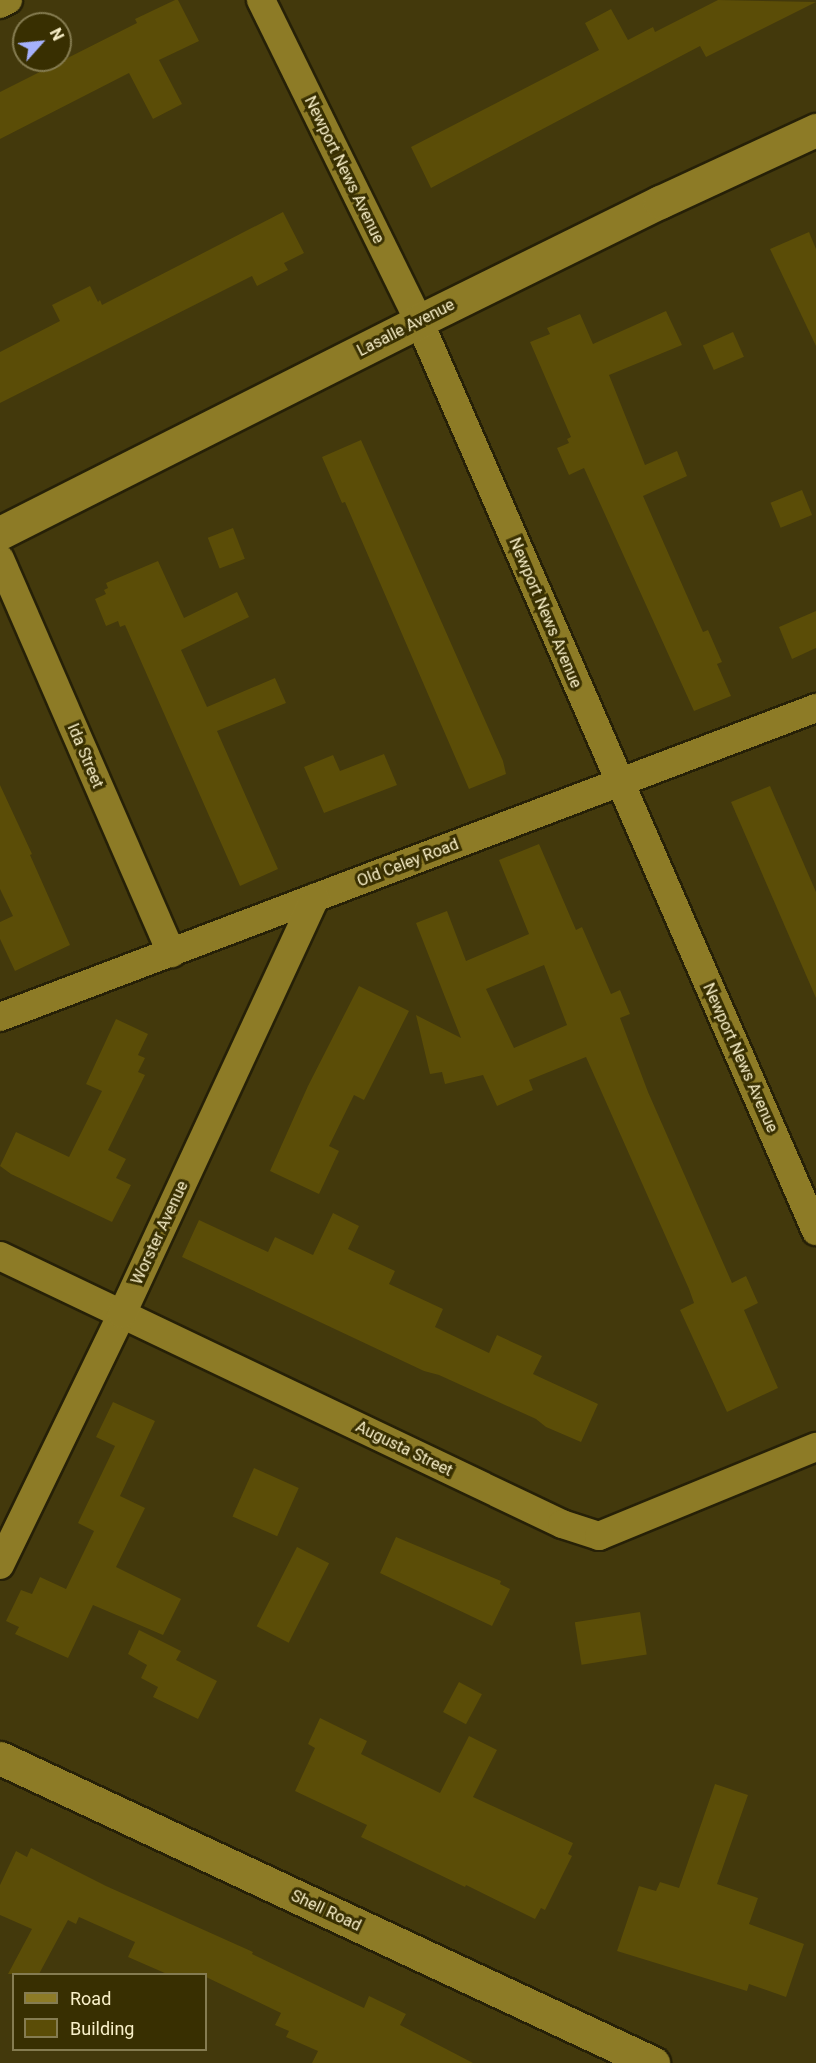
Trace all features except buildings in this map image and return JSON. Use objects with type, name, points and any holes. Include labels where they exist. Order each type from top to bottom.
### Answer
[{"type":"main road","name":"Lasalle Avenue","points":[[0,533],[419,321],[660,202],[816,130]]},
{"type":"main road","name":"Shell Road","points":[[0,1758],[652,2063]]},
{"type":"street","points":[[0,4],[8,0]]},
{"type":"street","name":"Newport News Avenue","points":[[261,0],[419,321],[618,783],[816,1231]]},
{"type":"street","name":"Ida Street","points":[[0,559],[171,953]]},
{"type":"street","name":"Old Celey Road","points":[[0,1017],[816,708]]},
{"type":"street","name":"Worster Avenue","points":[[0,1565],[122,1314],[315,898]]},
{"type":"street","name":"Augusta Street","points":[[0,1256],[562,1524],[599,1536],[816,1447]]}]
